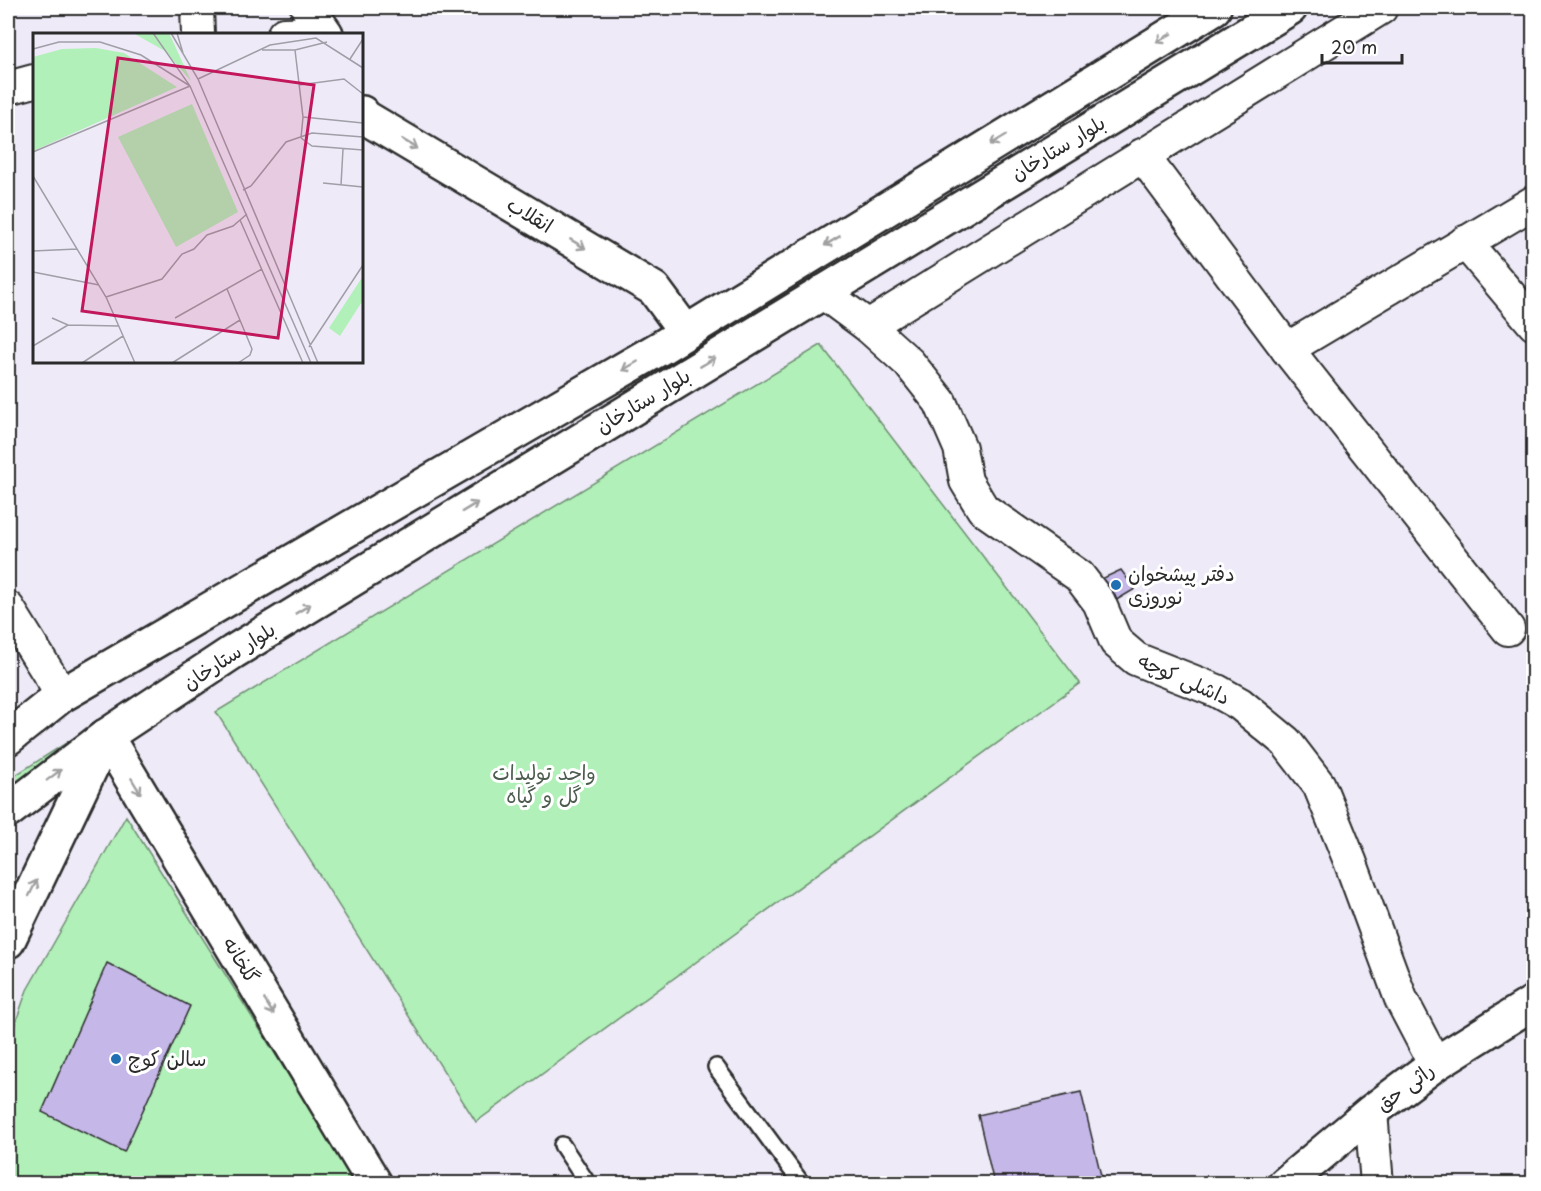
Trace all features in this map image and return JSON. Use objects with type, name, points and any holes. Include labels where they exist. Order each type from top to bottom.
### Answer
[{"type":"main road","name":"بلوار ستارخان","points":[[8,738],[62,695],[662,347],[1214,8]]},
{"type":"main road","name":"بلوار ستارخان","points":[[8,811],[106,736],[233,652],[1290,8]]},
{"type":"main road","name":"انقلاب","points":[[363,116],[654,289],[685,331]]},
{"type":"main road","points":[[8,941],[106,736]]},
{"type":"main road","name":"گلخانه","points":[[106,736],[375,1184]]},
{"type":"main road","name":"راثی حق","points":[[1284,1184],[1371,1112],[1436,1064],[1533,1002]]},
{"type":"street","points":[[197,8],[198,33]]},
{"type":"street","points":[[868,326],[1381,8]]},
{"type":"street","points":[[287,33],[324,21]]},
{"type":"street","points":[[1143,155],[1287,349],[1508,629]]},
{"type":"street","points":[[1287,349],[1533,202]]},
{"type":"street","points":[[1465,242],[1533,324]]},
{"type":"street","name":"داشلی کوچه","points":[[822,292],[868,326],[909,363],[940,402],[960,448],[966,481],[983,509],[1079,576],[1099,602],[1116,642],[1136,659],[1217,691],[1240,705],[1286,742],[1319,785],[1346,850],[1401,999],[1436,1064]]},
{"type":"street","points":[[8,608],[62,695]]},
{"type":"street","points":[[1371,1112],[1377,1184]]},
{"type":"lane","points":[[716,1067],[802,1184]]},
{"type":"lane","points":[[562,1145],[588,1184]]},
{"type":"green space","name":"واحد تولیدات گل و گیاه","points":[[821,345],[1080,683],[476,1122],[216,712]]},
{"type":"green space","points":[[80,734],[87,748],[8,811],[8,780]]},
{"type":"green space","points":[[126,816],[356,1183],[8,1184],[8,1044],[27,990]]},
{"type":"building","name":"دفتر پیشخوان نوروزی","points":[[1121,570],[1135,589],[1110,604],[1097,581]]},
{"type":"building","name":"سالن کوچ","points":[[107,963],[190,1006],[124,1152],[42,1112]]},
{"type":"building","points":[[1081,1092],[1103,1184],[994,1184],[978,1115]]},
{"type":"place","name":"دفتر پیشخوان نوروزی","points":[[1116,585]]},
{"type":"place","name":"سالن کوچ","points":[[116,1059]]}]
